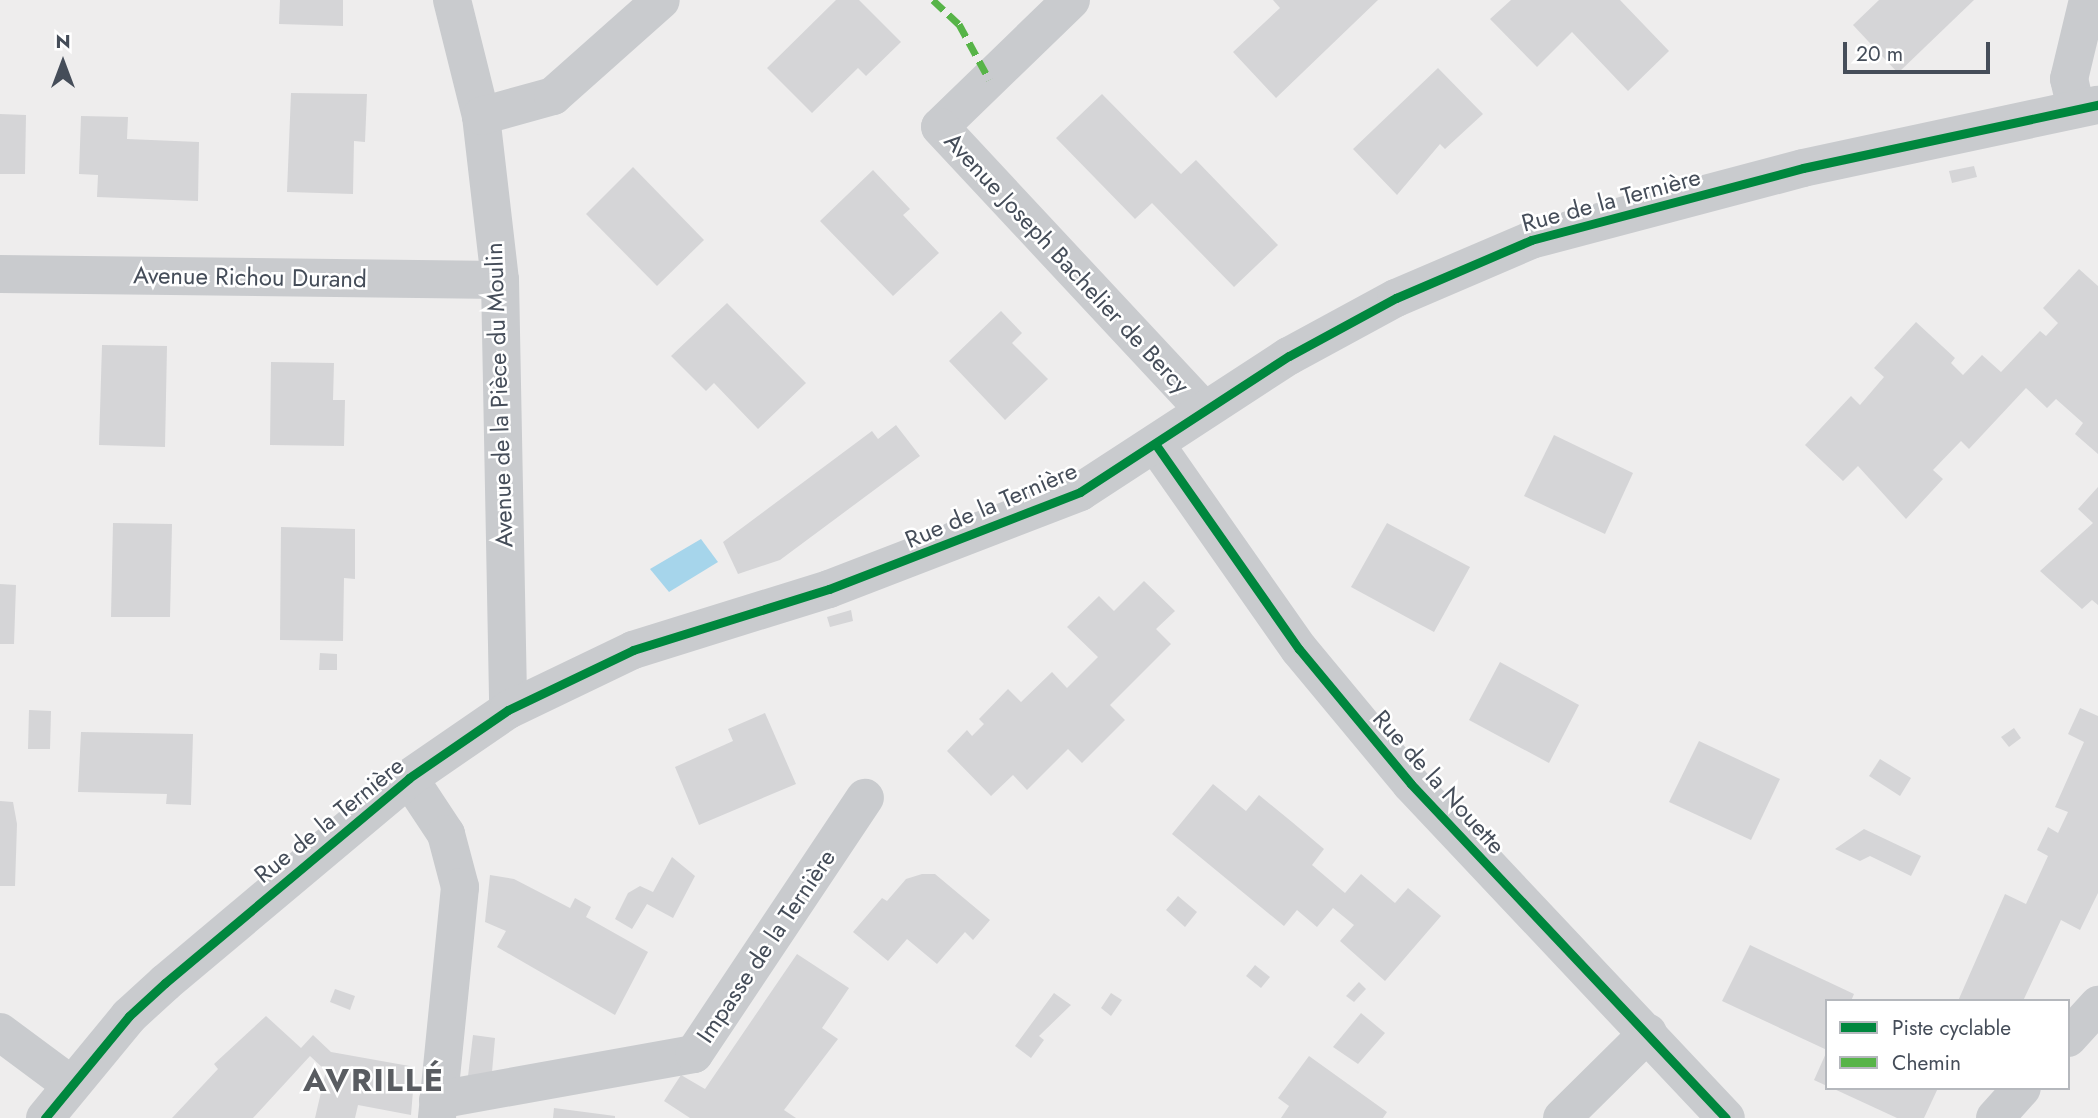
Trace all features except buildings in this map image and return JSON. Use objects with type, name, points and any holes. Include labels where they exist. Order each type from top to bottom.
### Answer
[{"type":"street","name":"Avenue de la Pièce du Moulin","points":[[452,0],[481,116],[500,280],[508,710]]},
{"type":"street","points":[[481,116],[553,96],[661,0]]},
{"type":"street","name":"Avenue Joseph Bachelier de Bercy","points":[[1071,0],[940,127],[1203,409]]},
{"type":"street","points":[[2087,107],[2069,79],[2088,0]]},
{"type":"street","name":"Rue de la Ternière","points":[[45,1118],[70,1084],[164,983],[410,778],[508,710],[633,650],[995,529],[1080,492],[1156,444],[1203,409],[1396,298],[1531,240],[1803,168],[2087,107]]},
{"type":"street","name":"Avenue Richou Durand","points":[[0,274],[500,280]]},
{"type":"street","name":"Rue de la Nouette","points":[[1156,444],[1299,649],[1411,784],[1726,1118]]},
{"type":"street","name":"Rue de la Ternière","points":[[410,778],[446,834],[460,887],[438,1109]]},
{"type":"street","name":"Impasse de la Ternière","points":[[438,1109],[694,1054],[865,798]]},
{"type":"street","points":[[2070,1036],[2098,1005]]},
{"type":"street","points":[[0,1032],[70,1084]]},
{"type":"street","points":[[1562,1118],[1648,1034]]},
{"type":"street","points":[[1995,1118],[2020,1090]]},
{"type":"water","points":[[701,539],[718,562],[669,592],[650,569]]},
{"type":"marked path","points":[[933,0],[959,24],[989,79]]},
{"type":"cycle path","points":[[45,1118],[129,1016],[165,983],[409,778],[508,710],[633,650],[829,589],[1080,492],[1289,356],[1396,298],[1531,240],[1803,168],[2098,105]]},
{"type":"cycle path","points":[[1156,445],[1299,649],[1411,784],[1726,1118]]},
{"type":"district","name":"AVRILLÉ","points":[[374,1080]]}]
